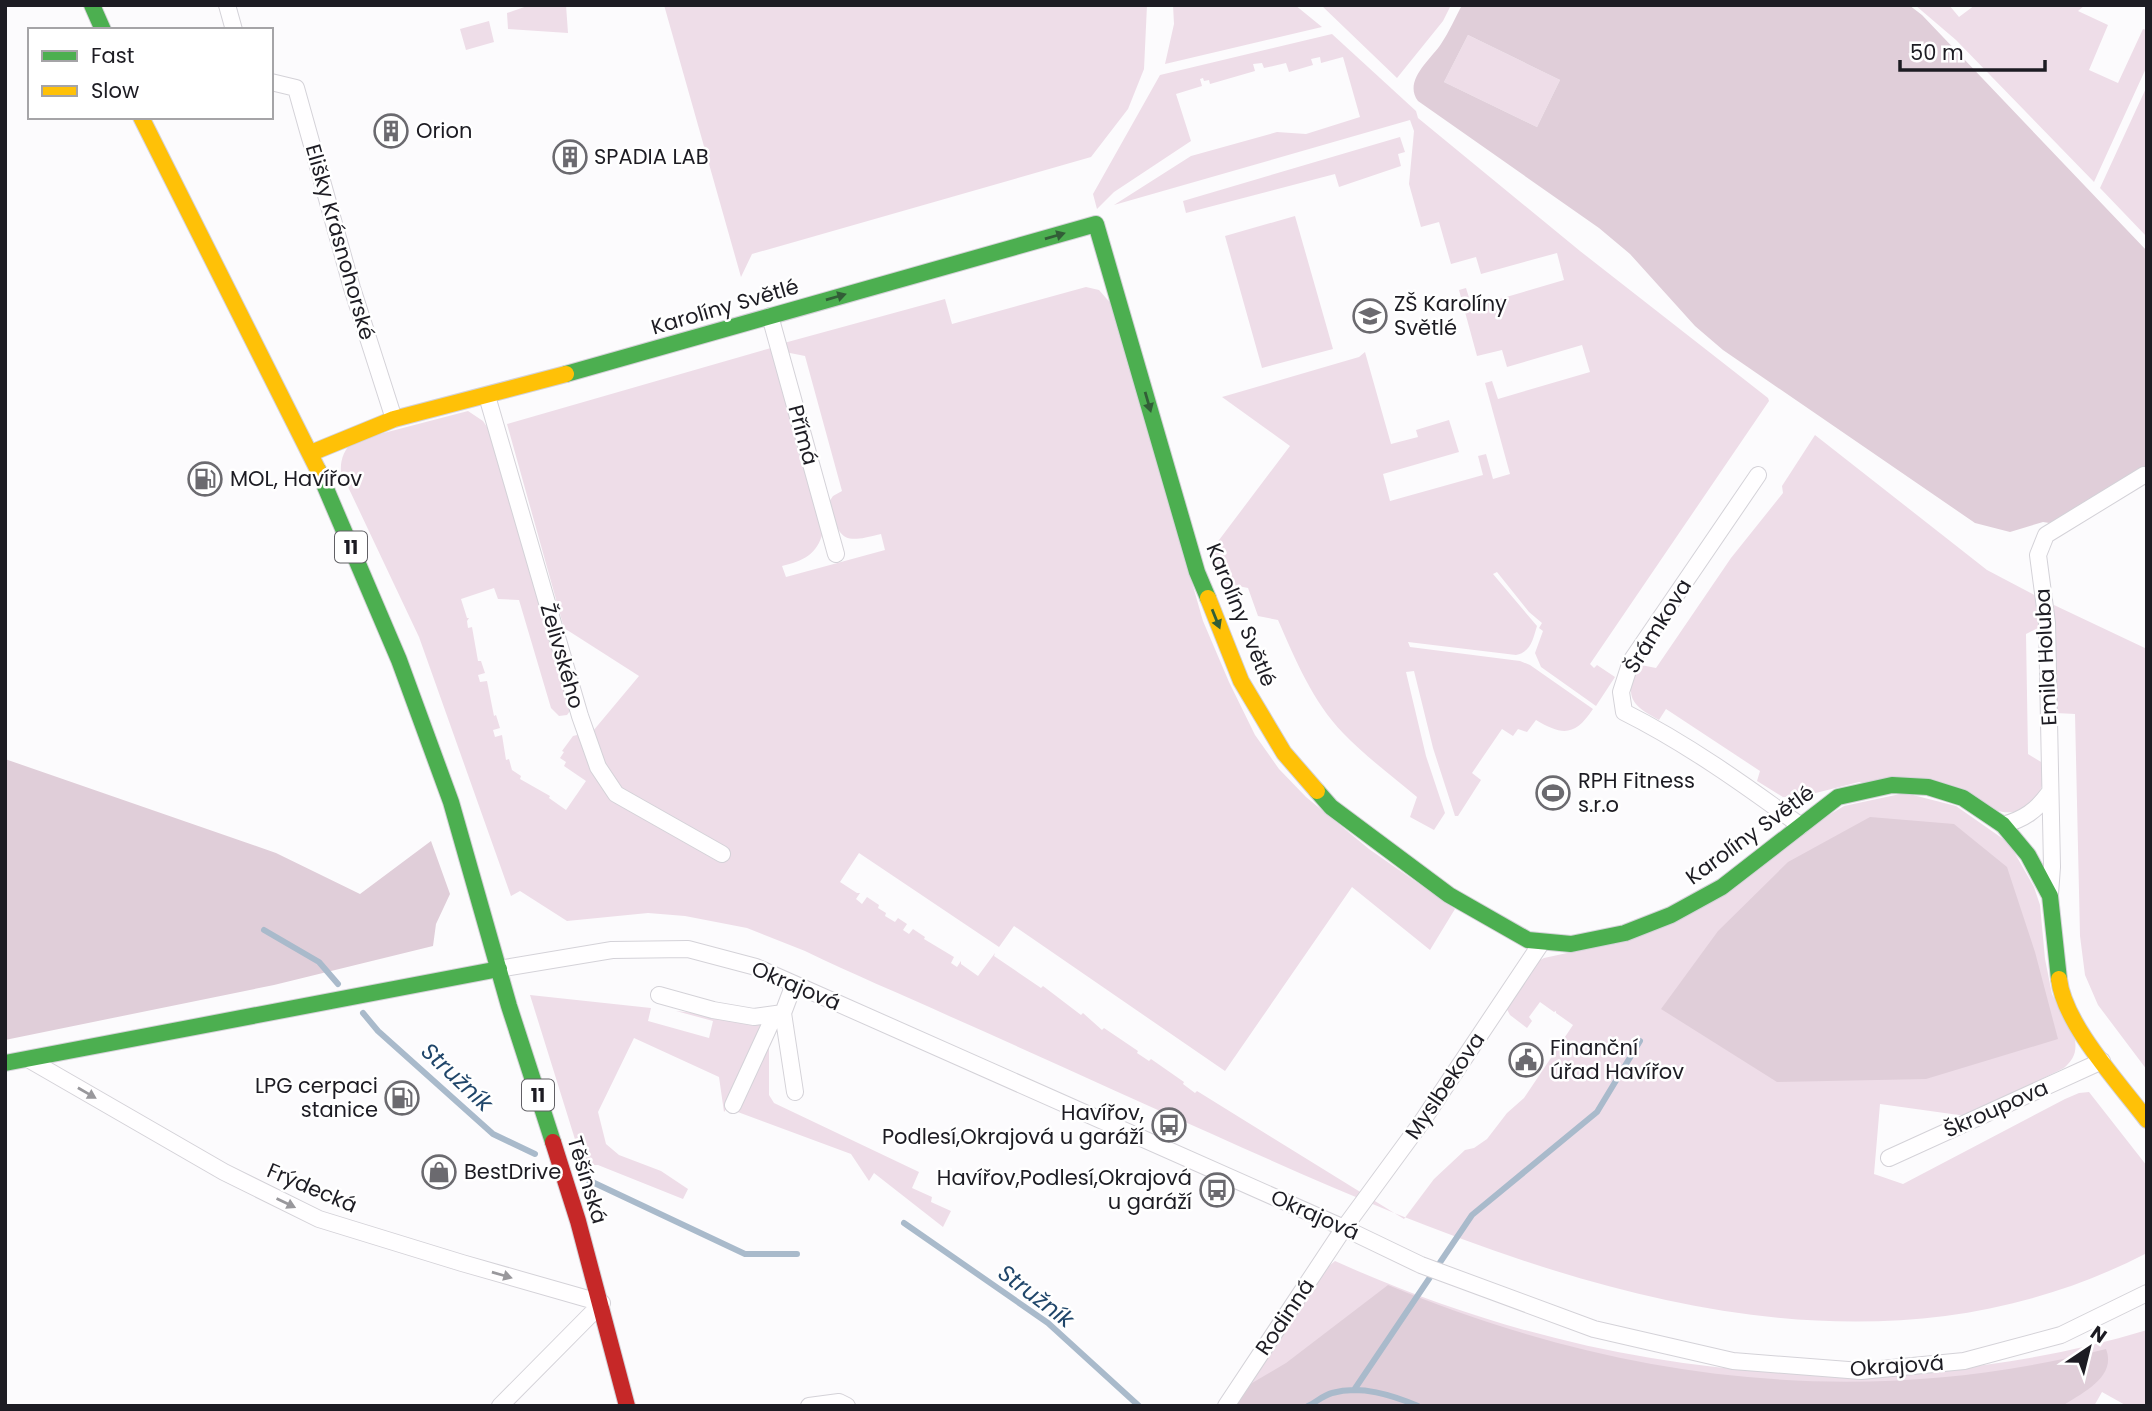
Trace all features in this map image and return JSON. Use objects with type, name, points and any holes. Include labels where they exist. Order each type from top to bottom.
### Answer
[{"type":"street","points":[[92,5],[102,28]]},
{"type":"street","points":[[227,5],[233,28]]},
{"type":"street","name":"Elišky Krásnohorské","points":[[273,82],[296,88],[352,288],[394,419]]},
{"type":"street","name":"11","points":[[142,119],[311,453],[400,660],[447,789],[499,969]]},
{"type":"street","name":"Karolíny Světlé","points":[[311,453],[394,419],[487,396],[1096,224],[1197,572],[1241,681],[1284,753],[1331,807],[1448,895],[1528,940],[1571,944],[1625,933],[1671,915],[1722,887],[1838,797],[1892,785],[1928,787],[1963,799],[2003,825],[2028,855],[2050,896],[2060,990],[2078,1029],[2147,1120]]},
{"type":"street","name":"Přímá","points":[[771,316],[836,554]]},
{"type":"street","name":"Želivského","points":[[487,396],[580,716],[598,767],[616,794],[722,854]]},
{"type":"street","name":"Šrámkova","points":[[1758,475],[1631,661],[1621,692],[1624,712],[1650,725],[1754,791],[1801,826]]},
{"type":"street","name":"Emila Holuba","points":[[2050,896],[2052,867],[2047,623],[2038,555],[2046,535],[2144,475]]},
{"type":"street","points":[[2003,825],[2022,819],[2038,808],[2049,793]]},
{"type":"street","name":"Myslbekova","points":[[1344,1228],[1421,1123],[1542,942]]},
{"type":"street","name":"Okrajová","points":[[499,969],[612,950],[688,949],[756,967],[1344,1228],[1421,1265],[1594,1329],[1733,1361],[1861,1371],[1964,1361],[2062,1335],[2147,1293]]},
{"type":"street","points":[[5,1063],[499,969]]},
{"type":"street","name":"Těšínská","points":[[499,969],[602,1303],[627,1406]]},
{"type":"street","points":[[733,1105],[794,984]]},
{"type":"street","points":[[659,995],[713,1010],[754,1017],[779,1014]]},
{"type":"street","points":[[779,1014],[795,1092]]},
{"type":"street","name":"Frýdecká","points":[[28,1059],[224,1172],[319,1219],[602,1303]]},
{"type":"street","name":"Škroupova","points":[[1889,1158],[2102,1061]]},
{"type":"street","name":"Rodinná","points":[[1226,1406],[1344,1228]]},
{"type":"street","points":[[499,1406],[602,1303]]},
{"type":"street","points":[[809,1406],[839,1402],[847,1406]]},
{"type":"shaded area","points":[[530,5],[566,5],[568,33],[508,29],[507,13]]},
{"type":"shaded area","points":[[664,5],[1147,5],[1144,69],[1128,109],[1091,157],[752,254],[741,277]]},
{"type":"shaded area","points":[[1173,5],[1295,5],[1322,27],[1165,64],[1174,24]]},
{"type":"shaded area","points":[[1321,5],[1451,5],[1443,21],[1397,78]]},
{"type":"shaded area","points":[[1462,5],[1909,5],[1922,15],[2147,251],[2147,468],[2056,524],[2043,522],[2010,532],[1975,523],[1723,350],[1695,326],[1630,254],[1599,228],[1418,101],[1414,93],[1416,78],[1441,44]],"holes":[[[1468,35],[1560,80],[1537,127],[1444,82]]]},
{"type":"shaded area","points":[[1915,5],[1949,5],[1959,17],[1975,5],[2085,5],[2078,11],[2108,25],[2089,70],[2118,83],[2143,29],[2147,30],[2147,66],[2094,182],[1956,40]]},
{"type":"shaded area","points":[[489,21],[494,42],[466,50],[460,29]]},
{"type":"shaded area","points":[[1332,34],[1416,111],[1418,118],[1769,401],[1590,664],[1594,668],[1597,665],[1615,677],[1596,706],[1541,667],[1535,653],[1543,631],[1539,628],[1542,623],[1529,612],[1497,572],[1493,574],[1537,626],[1531,644],[1525,651],[1516,655],[1408,642],[1410,647],[1520,661],[1530,665],[1593,709],[1580,724],[1568,731],[1554,729],[1536,720],[1527,732],[1518,729],[1513,736],[1502,729],[1472,773],[1481,780],[1458,816],[1455,816],[1433,748],[1414,671],[1406,672],[1426,756],[1445,813],[1434,830],[1410,817],[1417,797],[1360,750],[1332,721],[1306,680],[1278,620],[1258,616],[1248,588],[1223,583],[1213,548],[1290,446],[1222,397],[1359,357],[1365,352],[1391,444],[1418,437],[1416,430],[1449,420],[1459,452],[1383,474],[1390,501],[1483,475],[1478,456],[1486,454],[1493,479],[1510,474],[1485,383],[1492,381],[1498,399],[1590,372],[1582,345],[1507,367],[1502,350],[1477,356],[1459,290],[1466,288],[1472,307],[1564,280],[1557,253],[1481,274],[1476,257],[1451,264],[1439,222],[1421,227],[1409,184],[1414,131],[1410,120],[1114,205],[1191,156],[1277,132],[1306,134],[1360,117],[1343,57],[1321,63],[1320,57],[1311,59],[1313,65],[1289,72],[1286,63],[1264,68],[1262,63],[1253,64],[1255,71],[1210,84],[1209,80],[1200,79],[1202,86],[1176,94],[1191,141],[1114,192],[1097,209],[1093,194],[1160,75]]},
{"type":"shaded area","points":[[1468,35],[1560,80],[1537,127],[1444,82]]},
{"type":"shaded area","points":[[2147,86],[2147,237],[2100,188]]},
{"type":"shaded area","points":[[1400,137],[1405,152],[1398,154],[1401,166],[1339,187],[1335,174],[1186,213],[1183,201]]},
{"type":"shaded area","points":[[1295,216],[1333,349],[1262,368],[1225,236]]},
{"type":"shaded area","points":[[1086,287],[1099,290],[1113,306],[1203,621],[1255,735],[1279,769],[1306,797],[1369,849],[1455,909],[1430,950],[1352,887],[1225,1071],[1014,926],[999,947],[859,853],[840,882],[860,893],[856,899],[862,904],[867,897],[879,905],[878,908],[886,913],[885,916],[895,922],[898,918],[907,924],[903,930],[909,934],[913,929],[954,957],[951,963],[957,967],[961,961],[961,964],[978,976],[995,953],[994,956],[1041,988],[1043,986],[1081,1015],[1083,1013],[1102,1030],[1104,1028],[1149,1061],[1151,1059],[1195,1093],[1197,1091],[1391,1211],[1212,1134],[805,951],[747,928],[685,916],[648,913],[567,921],[520,891],[511,896],[419,637],[341,472],[343,455],[353,441],[468,411],[483,421],[491,433],[570,711],[567,715],[559,716],[551,708],[519,600],[498,599],[494,588],[461,599],[469,618],[468,628],[472,627],[478,661],[481,661],[485,673],[478,675],[480,682],[487,681],[494,716],[496,715],[500,728],[493,730],[495,737],[502,735],[506,760],[509,759],[512,770],[521,776],[520,779],[550,796],[549,798],[566,810],[586,781],[564,766],[566,762],[560,758],[564,752],[562,751],[573,736],[593,731],[639,676],[564,628],[507,424],[771,348],[823,532],[813,552],[796,562],[782,566],[786,577],[885,550],[881,534],[850,539],[840,532],[836,525],[829,502],[842,491],[805,356],[785,352],[784,343],[945,299],[952,324]]},
{"type":"shaded area","points":[[1815,435],[1987,570],[2040,598],[2044,625],[2026,634],[2028,754],[2046,765],[2040,791],[2029,805],[2022,809],[2003,812],[1859,782],[1800,797],[1783,797],[1757,781],[1760,771],[1666,709],[1659,720],[1641,709],[1632,698],[1631,684],[1636,664],[1656,668],[1731,558],[1783,493],[1782,486]]},
{"type":"shaded area","points":[[2054,605],[2147,649],[2147,1070],[2098,1005],[2085,975],[2080,936],[2075,714],[2056,713]]},
{"type":"shaded area","points":[[5,759],[276,853],[360,894],[431,841],[450,894],[436,924],[433,946],[274,985],[5,1040]]},
{"type":"shaded area","points":[[1905,793],[1956,806],[2009,843],[2034,887],[2040,905],[2045,959],[2052,994],[2075,1040],[2075,1052],[2064,1068],[1966,1116],[1880,1104],[1874,1174],[1903,1184],[2065,1099],[2089,1092],[2147,1166],[2147,1253],[2031,1299],[1912,1319],[1793,1319],[1673,1302],[1554,1270],[1406,1217],[1434,1179],[1465,1150],[1474,1148],[1487,1139],[1507,1113],[1524,1098],[1573,1025],[1540,1002],[1529,1017],[1532,1021],[1527,1028],[1510,1015],[1504,1004],[1529,966],[1544,958],[1618,942],[1844,806]]},
{"type":"shaded area","points":[[1870,817],[1954,824],[2007,867],[2035,952],[2058,1039],[1926,1079],[1777,1082],[1661,1009],[1718,931],[1788,862]]},
{"type":"shaded area","points":[[530,995],[651,1008],[648,1021],[709,1038],[713,1021],[676,1011],[779,1022],[769,1043],[769,1095],[774,1103],[919,1172],[912,1188],[932,1197],[931,1202],[951,1211],[943,1227],[874,1173],[869,1181],[851,1154],[727,1108],[724,1112],[719,1077],[634,1038],[598,1112],[606,1144],[619,1155],[661,1171],[688,1189],[683,1199],[598,1165],[583,1165]]},
{"type":"shaded area","points":[[1335,1261],[1432,1301],[1532,1332],[1634,1355],[1737,1369],[1840,1374],[1943,1370],[2046,1355],[2147,1330],[2147,1406],[2127,1406],[2102,1392],[2094,1406],[1234,1406],[1324,1270]]},
{"type":"shaded area","points":[[1388,1285],[1476,1318],[1564,1345],[1653,1364],[1743,1377],[1833,1382],[1924,1379],[2015,1368],[2106,1349],[2108,1359],[2107,1368],[2096,1383],[2062,1406],[1234,1406],[1247,1386],[1286,1363]]},
{"type":"waterway","name":"Stružník","points":[[264,930],[319,962],[338,984]]},
{"type":"waterway","name":"Stružník","points":[[363,1013],[378,1031],[493,1134],[535,1154]]},
{"type":"waterway","points":[[1354,1390],[1472,1215],[1597,1112],[1640,1041]]},
{"type":"waterway","name":"Stružník","points":[[588,1180],[745,1254],[797,1254]]},
{"type":"waterway","name":"Stružník","points":[[904,1223],[1048,1323],[1139,1406]]},
{"type":"waterway","points":[[1308,1406],[1329,1394],[1354,1390],[1387,1395],[1418,1406]]},
{"type":"traffic: fast","points":[[92,5],[102,28]]},
{"type":"traffic: fast","points":[[566,374],[1096,224],[1197,572],[1208,598]]},
{"type":"traffic: fast","points":[[318,470],[399,660],[451,802],[509,1006],[553,1142]]},
{"type":"traffic: fast","points":[[1317,791],[1331,807],[1449,895],[1528,940],[1571,944],[1625,933],[1671,915],[1722,887],[1838,797],[1892,785],[1928,787],[1963,798],[2003,825],[2028,855],[2050,896],[2059,979]]},
{"type":"traffic: fast","points":[[5,1063],[499,969]]},
{"type":"traffic: slow","points":[[142,119],[318,470]]},
{"type":"traffic: slow","points":[[311,453],[394,419],[566,374]]},
{"type":"traffic: slow","points":[[1208,598],[1241,681],[1284,753],[1317,791]]},
{"type":"traffic: slow","points":[[2059,979],[2063,996],[2082,1034],[2147,1120]]},
{"type":"traffic: jam","points":[[553,1142],[578,1221],[627,1406]]},
{"type":"place","name":"Orion","points":[[391,131]]},
{"type":"place","name":"SPADIA LAB","points":[[570,157]]},
{"type":"place","name":"ZŠ Karolíny Světlé","points":[[1370,316]]},
{"type":"place","name":"MOL, Havířov","points":[[205,479]]},
{"type":"place","name":"RPH Fitness s.r.o","points":[[1553,793]]},
{"type":"place","name":"Finanční úřad Havířov","points":[[1526,1060]]},
{"type":"place","name":"LPG cerpaci stanice","points":[[402,1098]]},
{"type":"place","name":"Havířov, Podlesí,Okrajová u garáží","points":[[1169,1125]]},
{"type":"place","name":"BestDrive","points":[[439,1172]]},
{"type":"place","name":"Havířov,Podlesí,Okrajová u garáží","points":[[1217,1190]]}]
